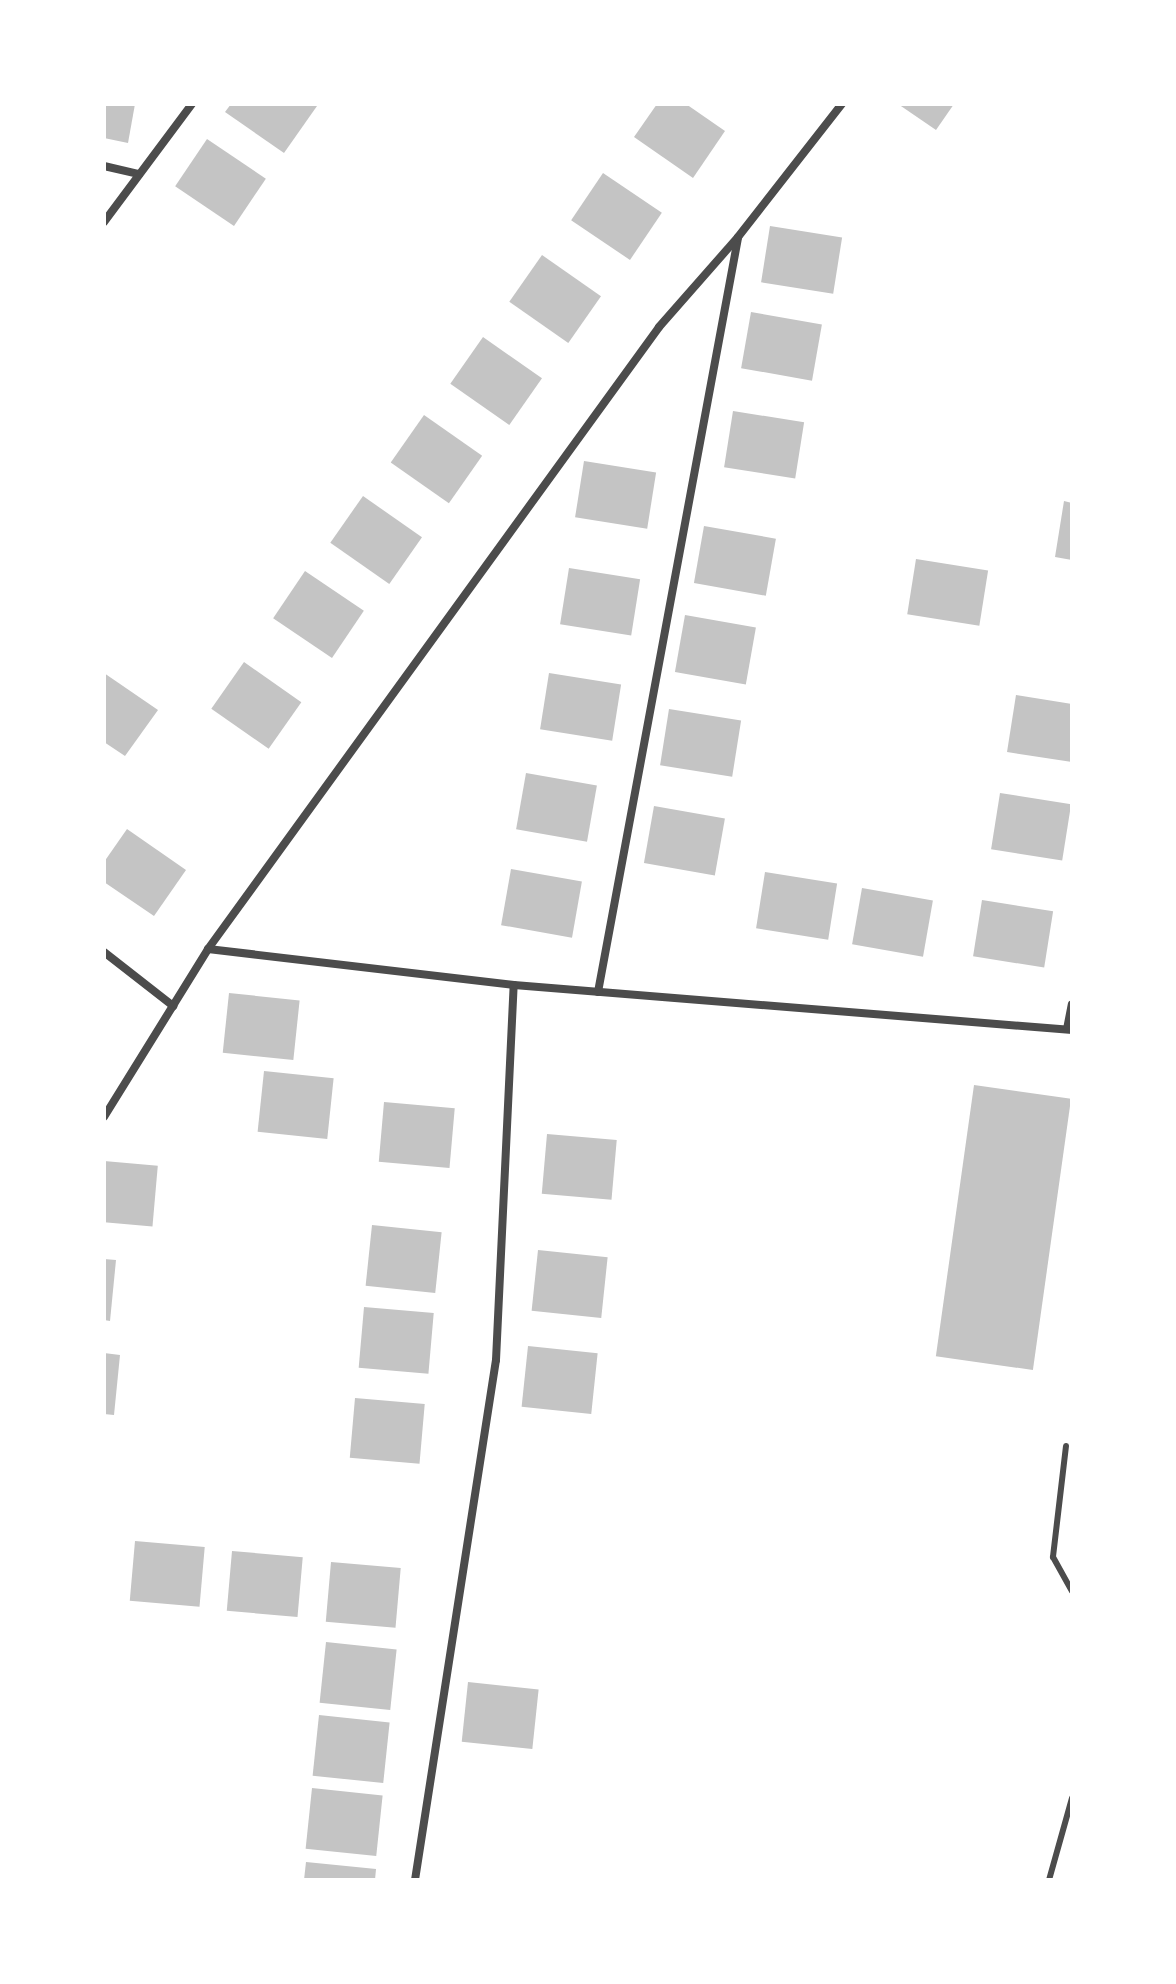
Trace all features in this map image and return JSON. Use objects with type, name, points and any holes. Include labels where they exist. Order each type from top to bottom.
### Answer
[{"type":"street","points":[[104,222],[192,104]]},
{"type":"street","points":[[104,1117],[208,949],[659,327],[738,237],[842,104]]},
{"type":"street","points":[[104,166],[139,174]]},
{"type":"street","points":[[598,992],[738,237]]},
{"type":"street","points":[[208,949],[514,985],[1070,1029],[1072,1004]]},
{"type":"street","points":[[104,952],[173,1006]]},
{"type":"street","points":[[415,1880],[496,1360],[514,985]]},
{"type":"lane","points":[[1066,1446],[1053,1557],[1072,1591]]},
{"type":"lane","points":[[1049,1880],[1072,1798]]},
{"type":"building","points":[[104,104],[135,104],[128,143],[104,138]]},
{"type":"building","points":[[231,104],[317,106],[284,153],[225,112]]},
{"type":"building","points":[[657,104],[686,104],[725,131],[693,178],[634,137]]},
{"type":"building","points":[[898,104],[954,104],[936,130]]},
{"type":"building","points":[[207,139],[266,179],[234,226],[175,186]]},
{"type":"building","points":[[603,173],[662,213],[630,260],[571,220]]},
{"type":"building","points":[[770,226],[842,237],[833,294],[761,282]]},
{"type":"building","points":[[542,255],[601,296],[568,343],[509,302]]},
{"type":"building","points":[[751,312],[822,325],[812,381],[741,368]]},
{"type":"building","points":[[483,337],[542,378],[509,425],[450,384]]},
{"type":"building","points":[[733,411],[804,422],[795,479],[724,467]]},
{"type":"building","points":[[424,415],[482,456],[449,503],[391,463]]},
{"type":"building","points":[[584,461],[656,472],[647,529],[575,517]]},
{"type":"building","points":[[363,496],[422,537],[389,584],[330,543]]},
{"type":"building","points":[[1064,501],[1072,503],[1072,560],[1055,557]]},
{"type":"building","points":[[704,526],[776,539],[766,596],[694,583]]},
{"type":"building","points":[[916,559],[988,570],[979,626],[907,614]]},
{"type":"building","points":[[569,568],[640,579],[631,636],[560,624]]},
{"type":"building","points":[[305,571],[364,611],[332,658],[273,618]]},
{"type":"building","points":[[685,615],[756,628],[746,685],[675,672]]},
{"type":"building","points":[[244,662],[301,702],[269,749],[211,709]]},
{"type":"building","points":[[104,673],[158,710],[125,756],[104,742]]},
{"type":"building","points":[[549,673],[621,684],[612,741],[540,729]]},
{"type":"building","points":[[1016,695],[1072,704],[1072,762],[1007,752]]},
{"type":"building","points":[[669,709],[741,720],[732,777],[660,765]]},
{"type":"building","points":[[526,773],[597,786],[587,842],[516,829]]},
{"type":"building","points":[[1000,793],[1071,804],[1062,861],[991,849]]},
{"type":"building","points":[[654,806],[725,819],[715,876],[644,863]]},
{"type":"building","points":[[127,829],[186,870],[154,916],[104,882],[104,862]]},
{"type":"building","points":[[511,869],[582,882],[572,938],[501,925]]},
{"type":"building","points":[[765,872],[837,883],[828,940],[756,928]]},
{"type":"building","points":[[862,888],[933,901],[923,957],[852,944]]},
{"type":"building","points":[[982,900],[1053,911],[1044,968],[973,956]]},
{"type":"building","points":[[229,993],[300,1000],[293,1060],[223,1053]]},
{"type":"building","points":[[264,1071],[334,1078],[327,1139],[258,1132]]},
{"type":"building","points":[[974,1085],[1071,1099],[1033,1370],[936,1356]]},
{"type":"building","points":[[384,1102],[455,1108],[450,1168],[379,1162]]},
{"type":"building","points":[[547,1134],[617,1140],[612,1200],[542,1194]]},
{"type":"building","points":[[104,1161],[158,1166],[152,1226],[104,1222]]},
{"type":"building","points":[[372,1225],[442,1232],[435,1293],[366,1286]]},
{"type":"building","points":[[538,1250],[608,1257],[601,1318],[532,1311]]},
{"type":"building","points":[[104,1259],[116,1260],[110,1321],[104,1320]]},
{"type":"building","points":[[364,1307],[434,1313],[428,1374],[359,1368]]},
{"type":"building","points":[[528,1346],[598,1353],[591,1414],[522,1407]]},
{"type":"building","points":[[104,1353],[120,1355],[114,1415],[104,1414]]},
{"type":"building","points":[[355,1398],[425,1404],[420,1464],[350,1458]]},
{"type":"building","points":[[135,1541],[205,1547],[200,1607],[130,1601]]},
{"type":"building","points":[[232,1551],[303,1557],[298,1617],[227,1611]]},
{"type":"building","points":[[331,1562],[401,1568],[396,1628],[326,1622]]},
{"type":"building","points":[[326,1642],[397,1649],[390,1710],[320,1703]]},
{"type":"building","points":[[468,1682],[539,1689],[532,1749],[462,1742]]},
{"type":"building","points":[[319,1715],[390,1722],[383,1783],[313,1776]]},
{"type":"building","points":[[312,1788],[383,1795],[376,1856],[306,1849]]},
{"type":"building","points":[[306,1862],[376,1869],[375,1880],[304,1880]]}]
